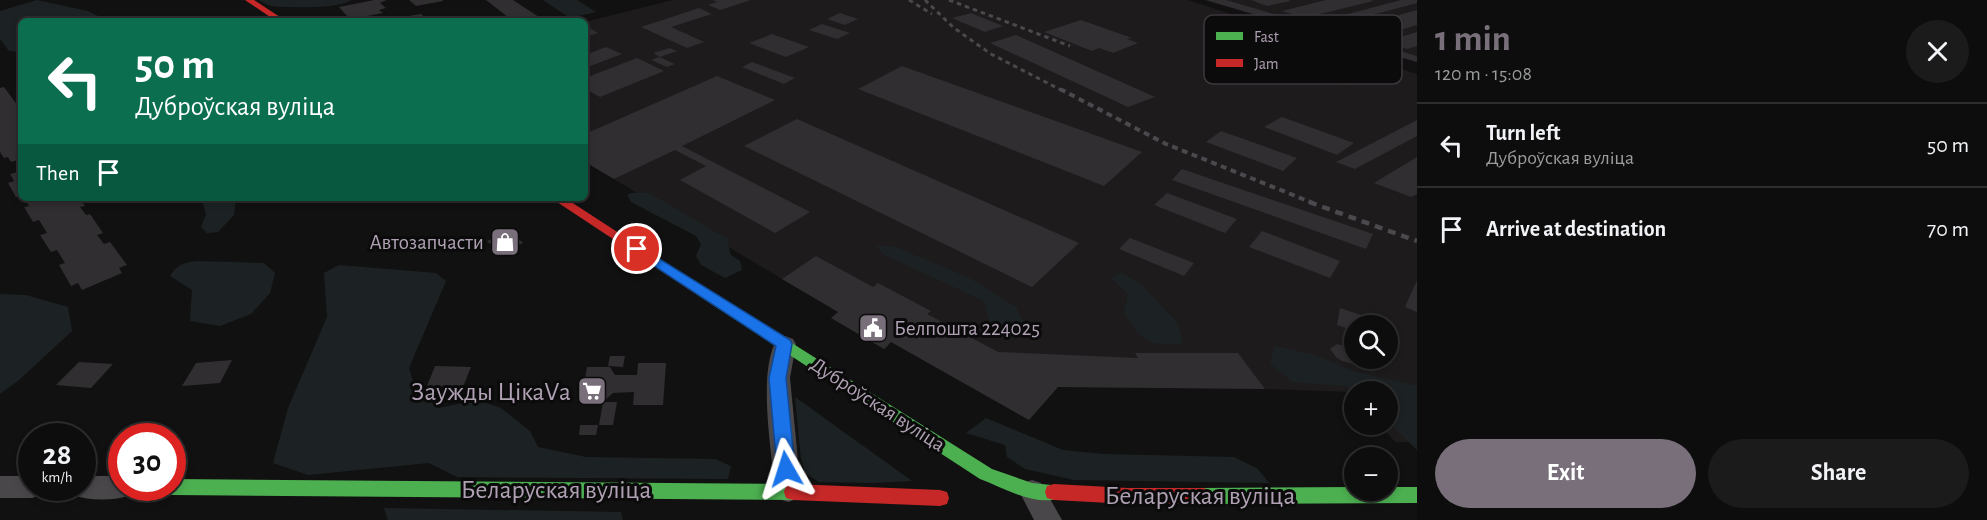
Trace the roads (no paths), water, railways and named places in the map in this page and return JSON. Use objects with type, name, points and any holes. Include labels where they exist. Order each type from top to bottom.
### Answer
[{"type":"main road","points":[[249,0],[277,18]]},
{"type":"main road","name":"Дуброўская вуліца","points":[[562,201],[986,474]]},
{"type":"main road","name":"Беларуская вуліца","points":[[986,474],[1032,491],[1128,496],[1417,495]]},
{"type":"main road","name":"Беларуская вуліца","points":[[186,487],[788,491],[940,498]]},
{"type":"street","points":[[785,344],[778,378],[788,491]]},
{"type":"street","points":[[0,487],[18,487]]},
{"type":"street","points":[[1032,491],[1048,520]]},
{"type":"railway","points":[[909,0],[932,14]]},
{"type":"railway","points":[[925,0],[954,28],[991,54],[1063,91]]},
{"type":"railway","points":[[949,0],[1070,46]]},
{"type":"railway","points":[[1060,89],[1166,144],[1313,203]]},
{"type":"railway","points":[[1309,202],[1417,241]]},
{"type":"place","name":"Автозапчасти","points":[[505,242]]},
{"type":"place","name":"Белпошта 224025","points":[[873,328]]},
{"type":"place","name":"Заужды ЦікаVа","points":[[592,391]]}]
